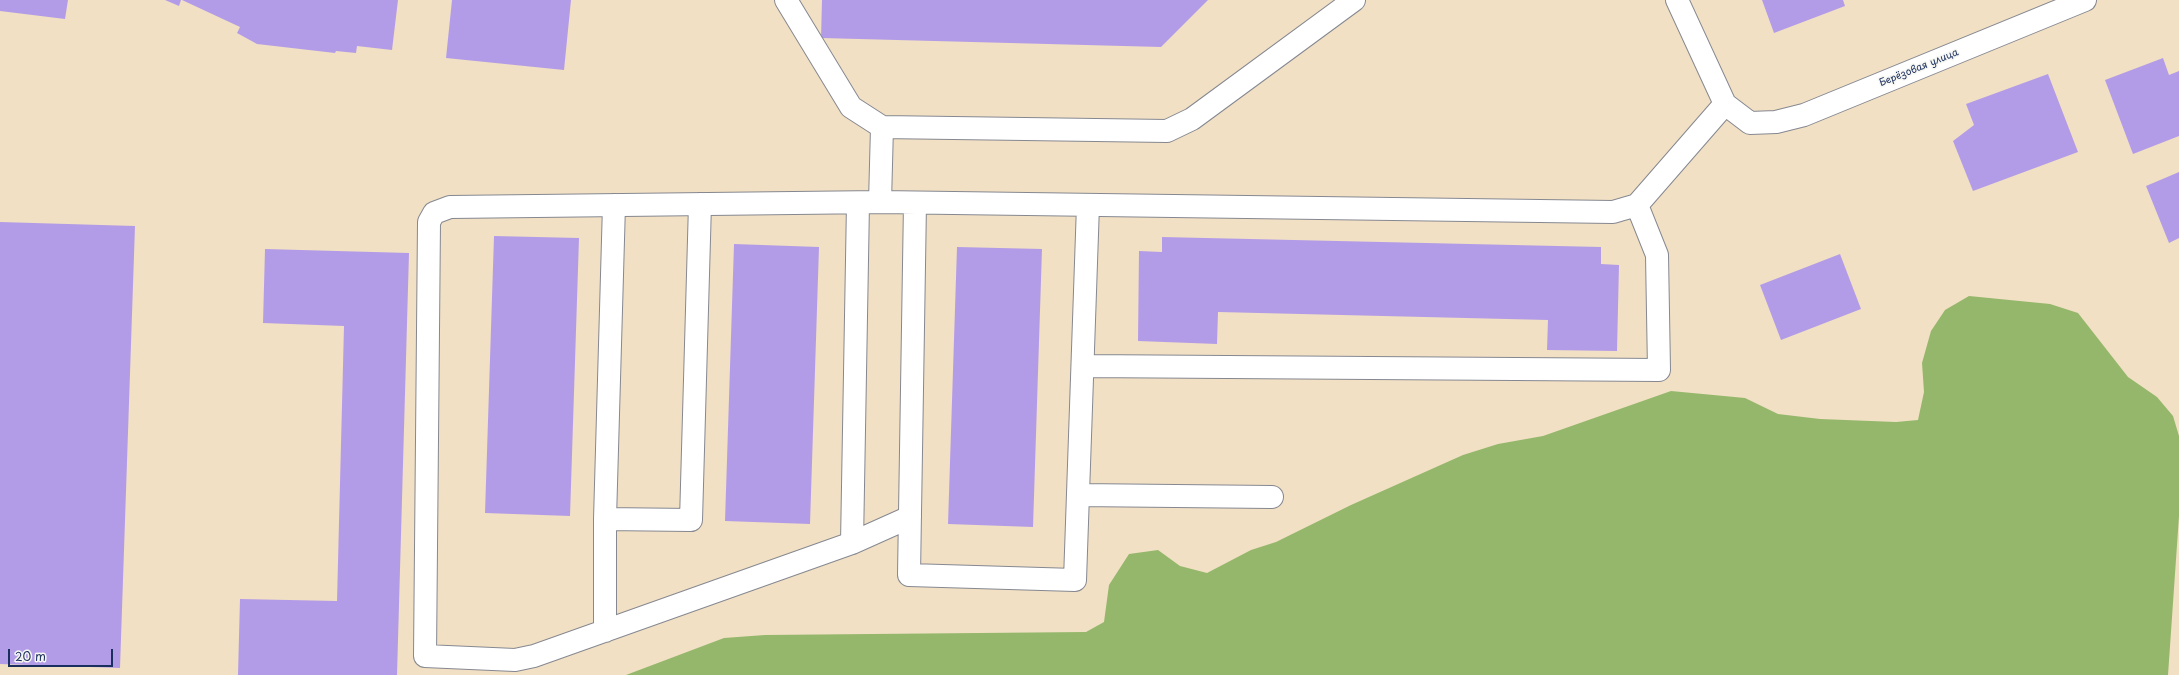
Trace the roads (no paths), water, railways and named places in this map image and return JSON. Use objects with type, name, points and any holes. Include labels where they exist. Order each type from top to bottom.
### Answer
[{"type":"street","points":[[786,0],[851,107],[882,127],[1167,131],[1192,119],[1354,0]]},
{"type":"street","points":[[910,518],[852,543],[534,656],[515,660],[425,656],[429,222],[434,213],[450,207],[880,202],[1614,212],[1637,205],[1725,104],[1677,0]]},
{"type":"street","name":"Берёзовая улица","points":[[1725,104],[1750,123],[1776,122],[1804,115],[2085,0]]},
{"type":"street","points":[[880,202],[882,127]]},
{"type":"street","points":[[852,543],[858,203]]},
{"type":"street","points":[[915,203],[909,575],[1075,580],[1088,205]]},
{"type":"street","points":[[605,519],[690,520],[700,204]]},
{"type":"street","points":[[605,631],[605,519],[614,205]]},
{"type":"street","points":[[1083,366],[1659,370],[1657,255],[1637,205]]},
{"type":"street","points":[[1078,495],[1272,497]]}]
